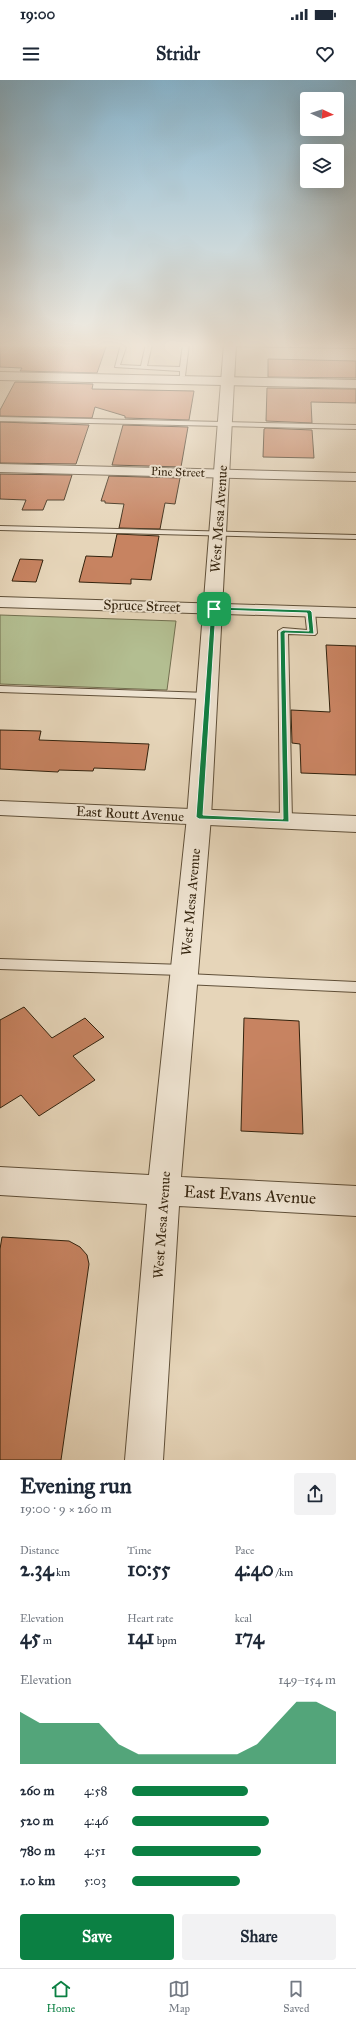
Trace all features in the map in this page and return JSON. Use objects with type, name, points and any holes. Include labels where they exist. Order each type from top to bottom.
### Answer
[{"type":"street","name":"West Mesa Avenue","points":[[144,1460],[164,1190],[199,817],[214,609],[226,408]]},
{"type":"street","name":"Pine Street","points":[[0,468],[356,477]]},
{"type":"street","name":"Spruce Street","points":[[0,602],[356,613]]},
{"type":"street","name":"East Routt Avenue","points":[[0,808],[356,824]]},
{"type":"street","name":"East Evans Avenue","points":[[0,1181],[356,1201]]},
{"type":"lane","points":[[0,419],[356,427]]},
{"type":"lane","points":[[0,528],[356,537]]},
{"type":"lane","points":[[286,821],[283,632],[312,633],[310,612]]},
{"type":"lane","points":[[0,688],[208,696]]},
{"type":"lane","points":[[0,964],[356,987]]},
{"type":"green space","points":[[0,615],[176,621],[167,690],[0,684]]},
{"type":"building","points":[[1,408],[95,408],[92,418],[0,416]]},
{"type":"building","points":[[100,408],[191,408],[189,420],[125,418],[125,416]]},
{"type":"building","points":[[266,408],[311,408],[312,423],[266,421]]},
{"type":"building","points":[[0,422],[89,425],[76,464],[0,463]]},
{"type":"building","points":[[123,425],[188,427],[181,467],[112,465]]},
{"type":"building","points":[[264,429],[312,430],[314,458],[263,457]]},
{"type":"building","points":[[0,474],[72,475],[64,500],[47,500],[43,510],[22,510],[26,500],[0,499]]},
{"type":"building","points":[[109,476],[180,478],[175,504],[165,503],[160,529],[119,528],[124,504],[105,503],[105,501],[101,501]]},
{"type":"building","points":[[117,534],[159,536],[151,580],[131,579],[131,584],[79,582],[86,556],[112,557]]},
{"type":"building","points":[[20,559],[43,560],[36,582],[12,581]]},
{"type":"building","points":[[326,645],[356,646],[356,775],[301,773],[300,744],[292,743],[291,710],[330,712]]},
{"type":"building","points":[[0,730],[41,731],[39,740],[149,744],[145,770],[94,768],[93,771],[59,770],[58,772],[0,769]]},
{"type":"building","points":[[24,1007],[52,1038],[85,1018],[104,1037],[73,1056],[95,1080],[39,1116],[21,1095],[0,1108],[0,1020]]},
{"type":"building","points":[[244,1018],[299,1021],[303,1134],[241,1131]]},
{"type":"building","points":[[2,1237],[69,1241],[80,1247],[87,1255],[89,1264],[61,1460],[0,1460],[0,1249]]},
{"type":"route","points":[[214,609],[310,612],[312,633],[283,632],[286,821],[199,817],[214,609]]}]
